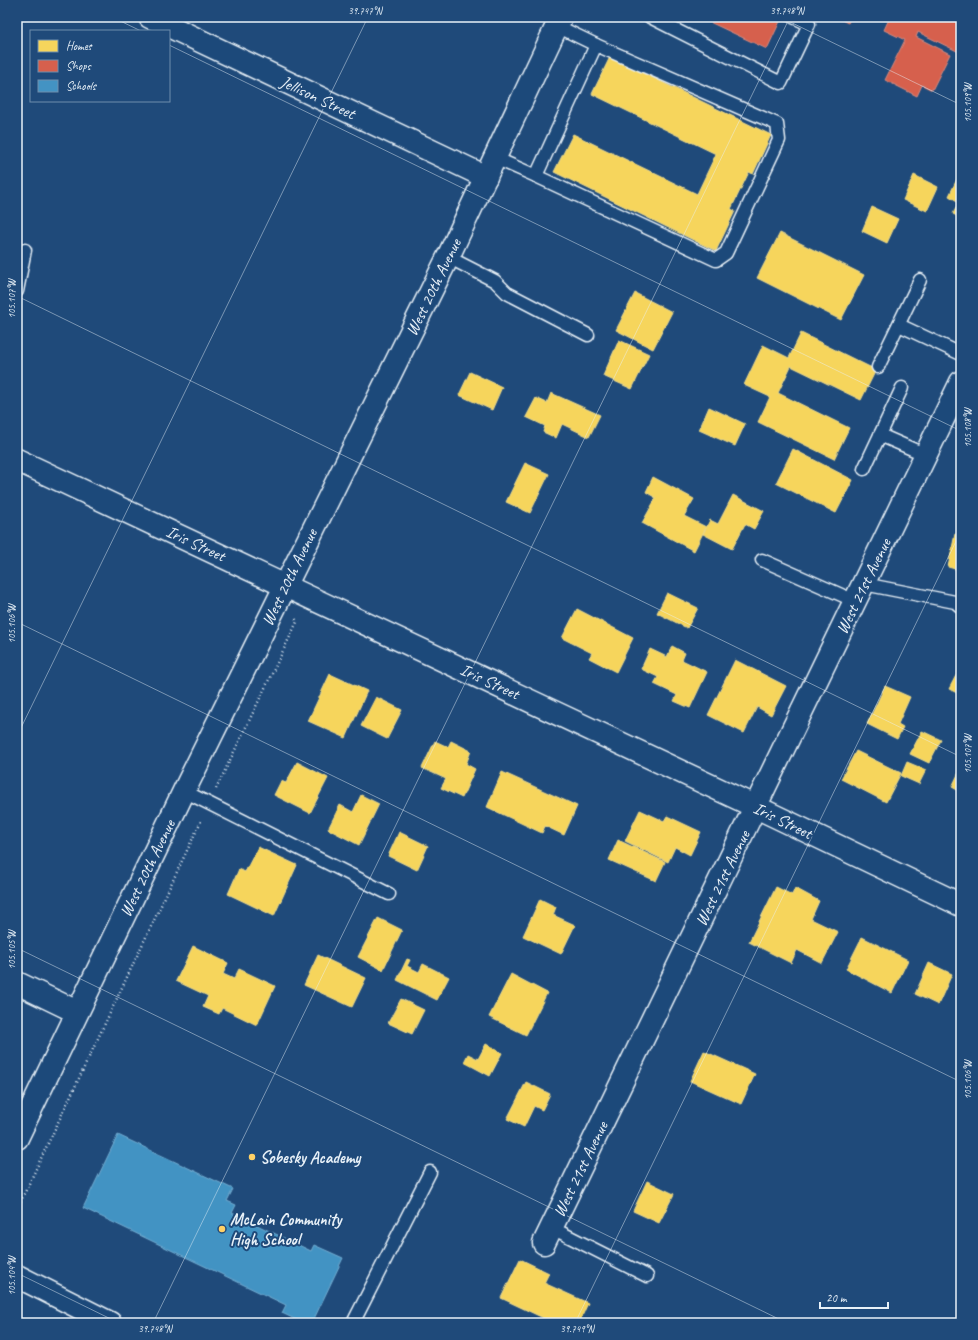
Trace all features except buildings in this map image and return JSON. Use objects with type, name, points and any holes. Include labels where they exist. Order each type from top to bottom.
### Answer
[{"type":"street","name":"Jellison Street","points":[[150,17],[491,167]]},
{"type":"street","name":"West 20th Avenue","points":[[17,1138],[184,791],[448,257],[559,22]]},
{"type":"street","name":"West 21st Avenue","points":[[548,1236],[961,382]]},
{"type":"street","name":"Iris Street","points":[[17,460],[756,807],[961,905]]},
{"type":"street","points":[[17,983],[77,1012]]},
{"type":"street","points":[[17,1276],[110,1323]]},
{"type":"lane","points":[[650,17],[781,83],[809,24],[792,17]]},
{"type":"lane","points":[[491,167],[536,176],[716,260],[726,253],[779,140],[777,124],[596,45],[559,22]]},
{"type":"lane","points":[[536,176],[596,45]]},
{"type":"lane","points":[[17,291],[25,250]]},
{"type":"lane","points":[[448,257],[495,281],[507,293],[588,334]]},
{"type":"lane","points":[[878,367],[920,280]]},
{"type":"lane","points":[[899,325],[961,354]]},
{"type":"lane","points":[[864,469],[902,388]]},
{"type":"lane","points":[[880,435],[926,455]]},
{"type":"lane","points":[[762,560],[860,592],[955,602],[961,606]]},
{"type":"lane","points":[[184,791],[389,894]]},
{"type":"lane","points":[[354,1323],[430,1172]]},
{"type":"lane","points":[[548,1236],[647,1276]]},
{"type":"path","points":[[17,1209],[297,622],[285,585]]},
{"type":"place","name":"Sobesky Academy","points":[[252,1157]]},
{"type":"place","name":"McLain Community High School","points":[[222,1229]]}]
